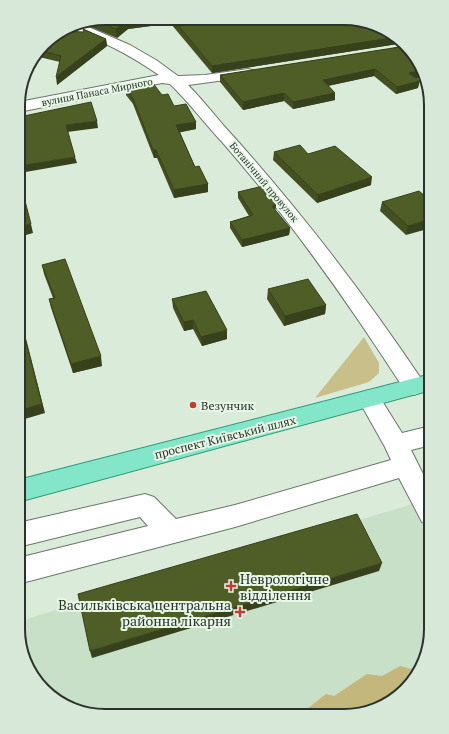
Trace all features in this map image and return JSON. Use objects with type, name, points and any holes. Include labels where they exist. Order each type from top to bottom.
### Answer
[{"type":"main road","name":"проспект Київський шлях","points":[[25,489],[422,384]]},
{"type":"street","name":"Ботанічний провулок","points":[[80,29],[134,52],[175,81],[243,155],[290,210],[376,328],[422,384]]},
{"type":"street","name":"вулиця Панаса Мирного","points":[[25,106],[162,79],[175,81],[196,81],[259,71]]},
{"type":"street","points":[[369,399],[401,455],[424,500]]},
{"type":"street","points":[[25,569],[234,516],[401,455],[424,440]]},
{"type":"street","points":[[25,533],[145,504],[171,532]]},
{"type":"shaded area","points":[[364,337],[379,363],[379,373],[369,382],[315,398]]},
{"type":"shaded area","name":"Васильківська центральна районна лікарня","points":[[413,504],[424,522],[424,634],[420,655],[411,674],[401,686],[393,693],[370,705],[349,709],[105,709],[74,703],[56,693],[41,678],[31,660],[28,650],[25,620]]},
{"type":"shaded area","points":[[400,666],[414,668],[408,678],[393,693],[370,705],[349,709],[307,709],[326,694],[334,696],[367,674],[382,676]]},
{"type":"building","points":[[107,25],[121,25],[116,29]]},
{"type":"building","points":[[178,25],[344,25],[375,31],[388,38],[212,66]]},
{"type":"building","points":[[83,29],[106,39],[56,77],[61,56],[45,52],[60,38],[73,32],[84,32]]},
{"type":"building","points":[[400,47],[408,56],[417,71],[409,73],[420,81],[397,87],[375,69],[323,80],[335,93],[293,102],[284,93],[243,102],[220,75]]},
{"type":"building","points":[[152,82],[162,95],[168,94],[174,106],[186,104],[196,122],[176,125],[195,167],[199,166],[208,184],[174,190],[156,150],[153,150],[132,96],[126,88]]},
{"type":"building","points":[[91,102],[97,121],[66,125],[75,157],[25,165],[25,116]]},
{"type":"building","points":[[300,145],[308,154],[335,146],[372,177],[318,195],[274,152]]},
{"type":"building","points":[[263,186],[276,205],[272,206],[290,228],[242,240],[230,222],[253,215],[238,192]]},
{"type":"building","points":[[419,191],[424,195],[424,221],[408,226],[382,202]]},
{"type":"building","points":[[25,201],[31,224],[25,226]]},
{"type":"building","points":[[65,259],[101,356],[71,364],[49,299],[55,298],[42,265]]},
{"type":"building","points":[[308,279],[326,305],[285,316],[268,289]]},
{"type":"building","points":[[206,291],[227,330],[201,337],[193,320],[184,322],[172,299]]},
{"type":"building","points":[[25,338],[42,404],[25,409]]},
{"type":"building","name":"Неврологічне відділення","points":[[357,514],[382,563],[90,651],[78,594]]},
{"type":"place","name":"Везунчик","points":[[193,405]]},
{"type":"place","name":"Неврологічне відділення","points":[[231,586]]},
{"type":"place","name":"Васильківська центральна районна лікарня","points":[[240,612]]}]
